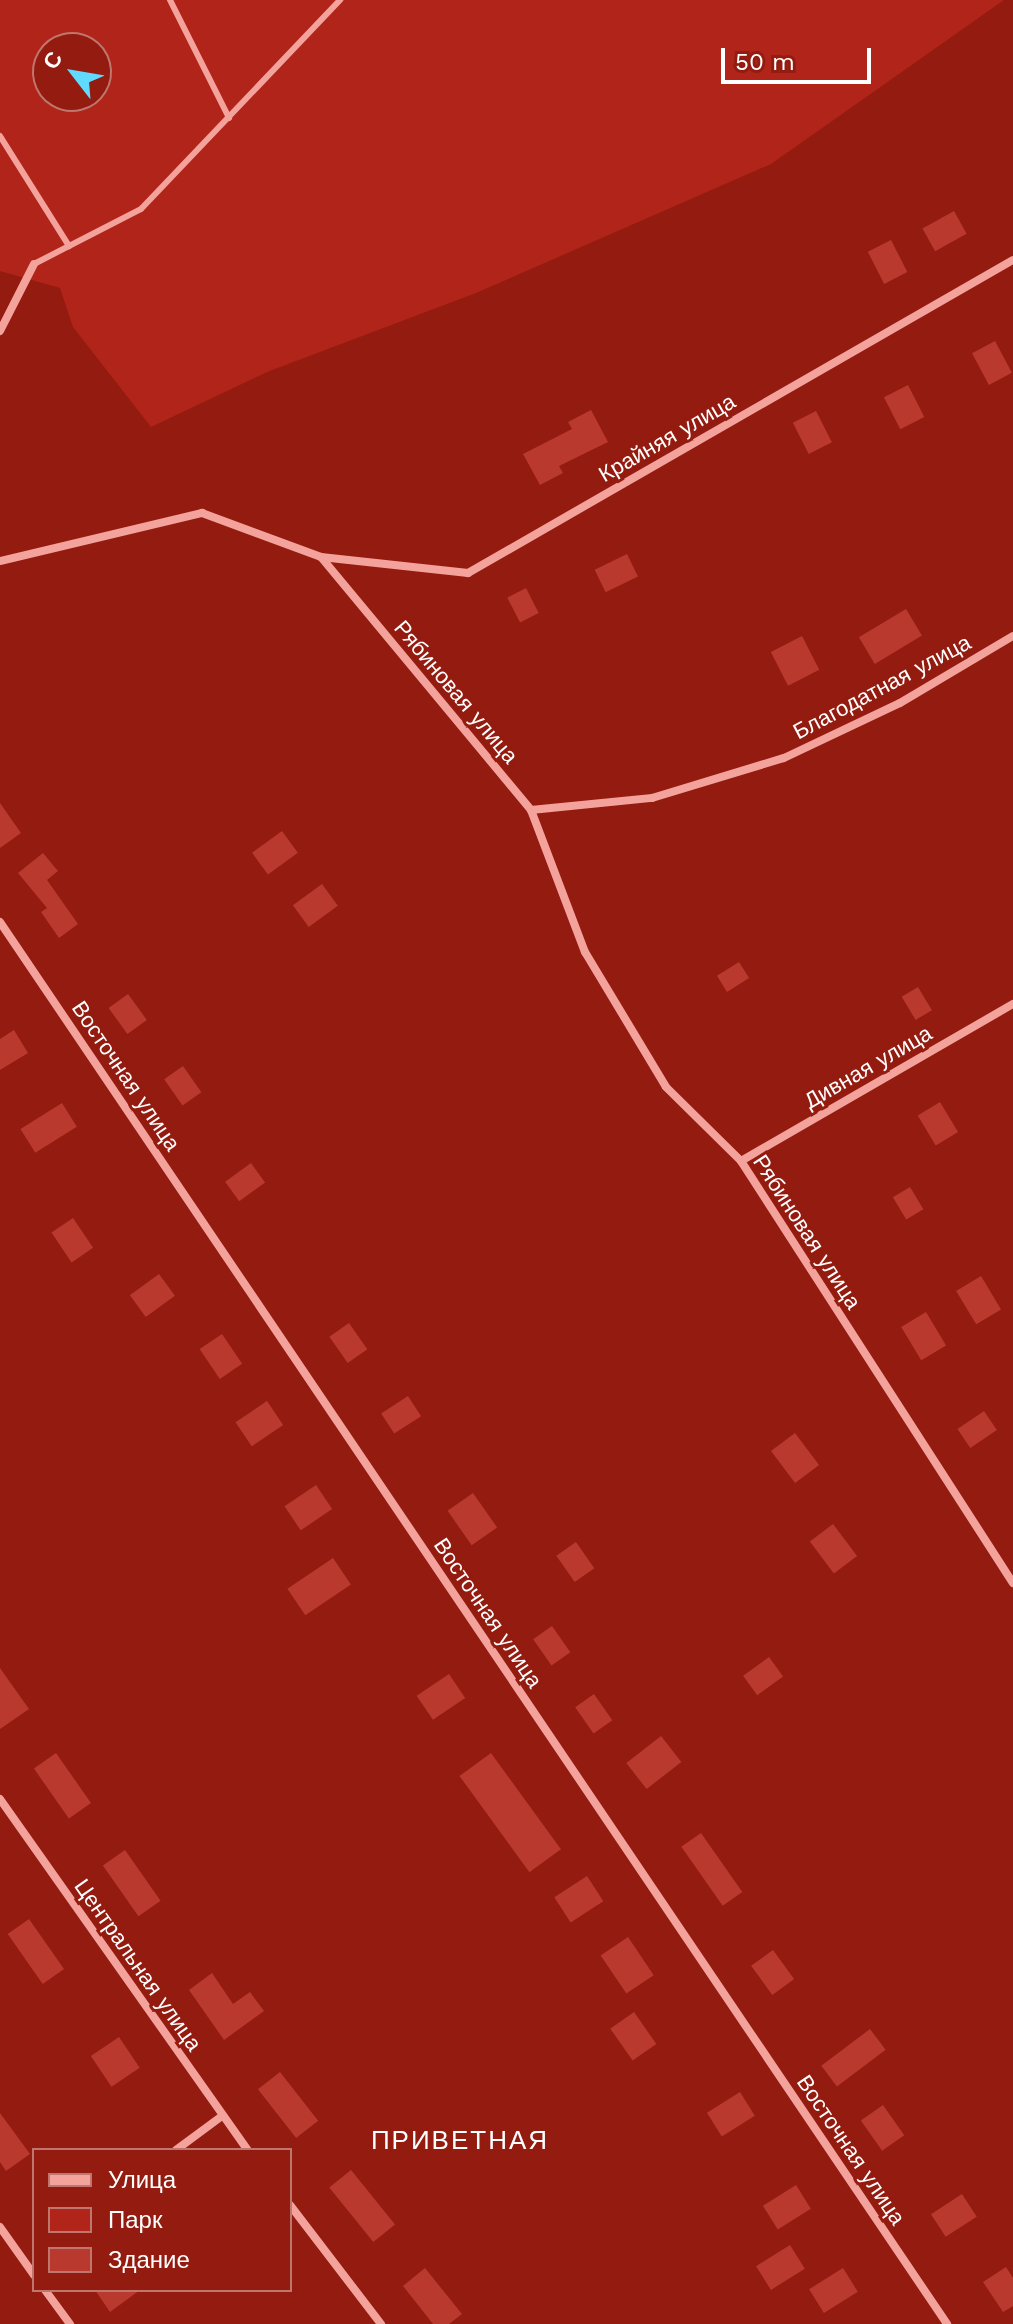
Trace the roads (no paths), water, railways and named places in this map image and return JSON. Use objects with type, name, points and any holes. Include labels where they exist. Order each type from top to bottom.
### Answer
[{"type":"street","name":"Крайняя улица","points":[[0,561],[202,513],[321,557],[468,573],[1013,260]]},
{"type":"street","points":[[0,331],[34,264]]},
{"type":"street","name":"Рябиновая улица","points":[[321,557],[531,810],[585,952],[666,1087],[741,1161],[1013,1583]]},
{"type":"street","name":"Благодатная улица","points":[[531,810],[652,798],[784,758],[900,703],[1013,636]]},
{"type":"street","name":"Восточная улица","points":[[0,922],[947,2324]]},
{"type":"street","name":"Дивная улица","points":[[741,1161],[1013,1004]]},
{"type":"street","name":"Центральная улица","points":[[0,1799],[246,2148]]},
{"type":"street","points":[[179,2148],[222,2116]]},
{"type":"street","points":[[292,2208],[381,2324]]},
{"type":"street","points":[[0,2227],[32,2272]]},
{"type":"street","points":[[24,2261],[32,2255]]},
{"type":"street","points":[[46,2292],[70,2324]]},
{"type":"lane","points":[[170,0],[229,118]]},
{"type":"lane","points":[[34,264],[141,209],[340,0]]},
{"type":"lane","points":[[0,136],[69,246]]},
{"type":"district","name":"ПРИВЕТНАЯ","points":[[460,2141]]}]
